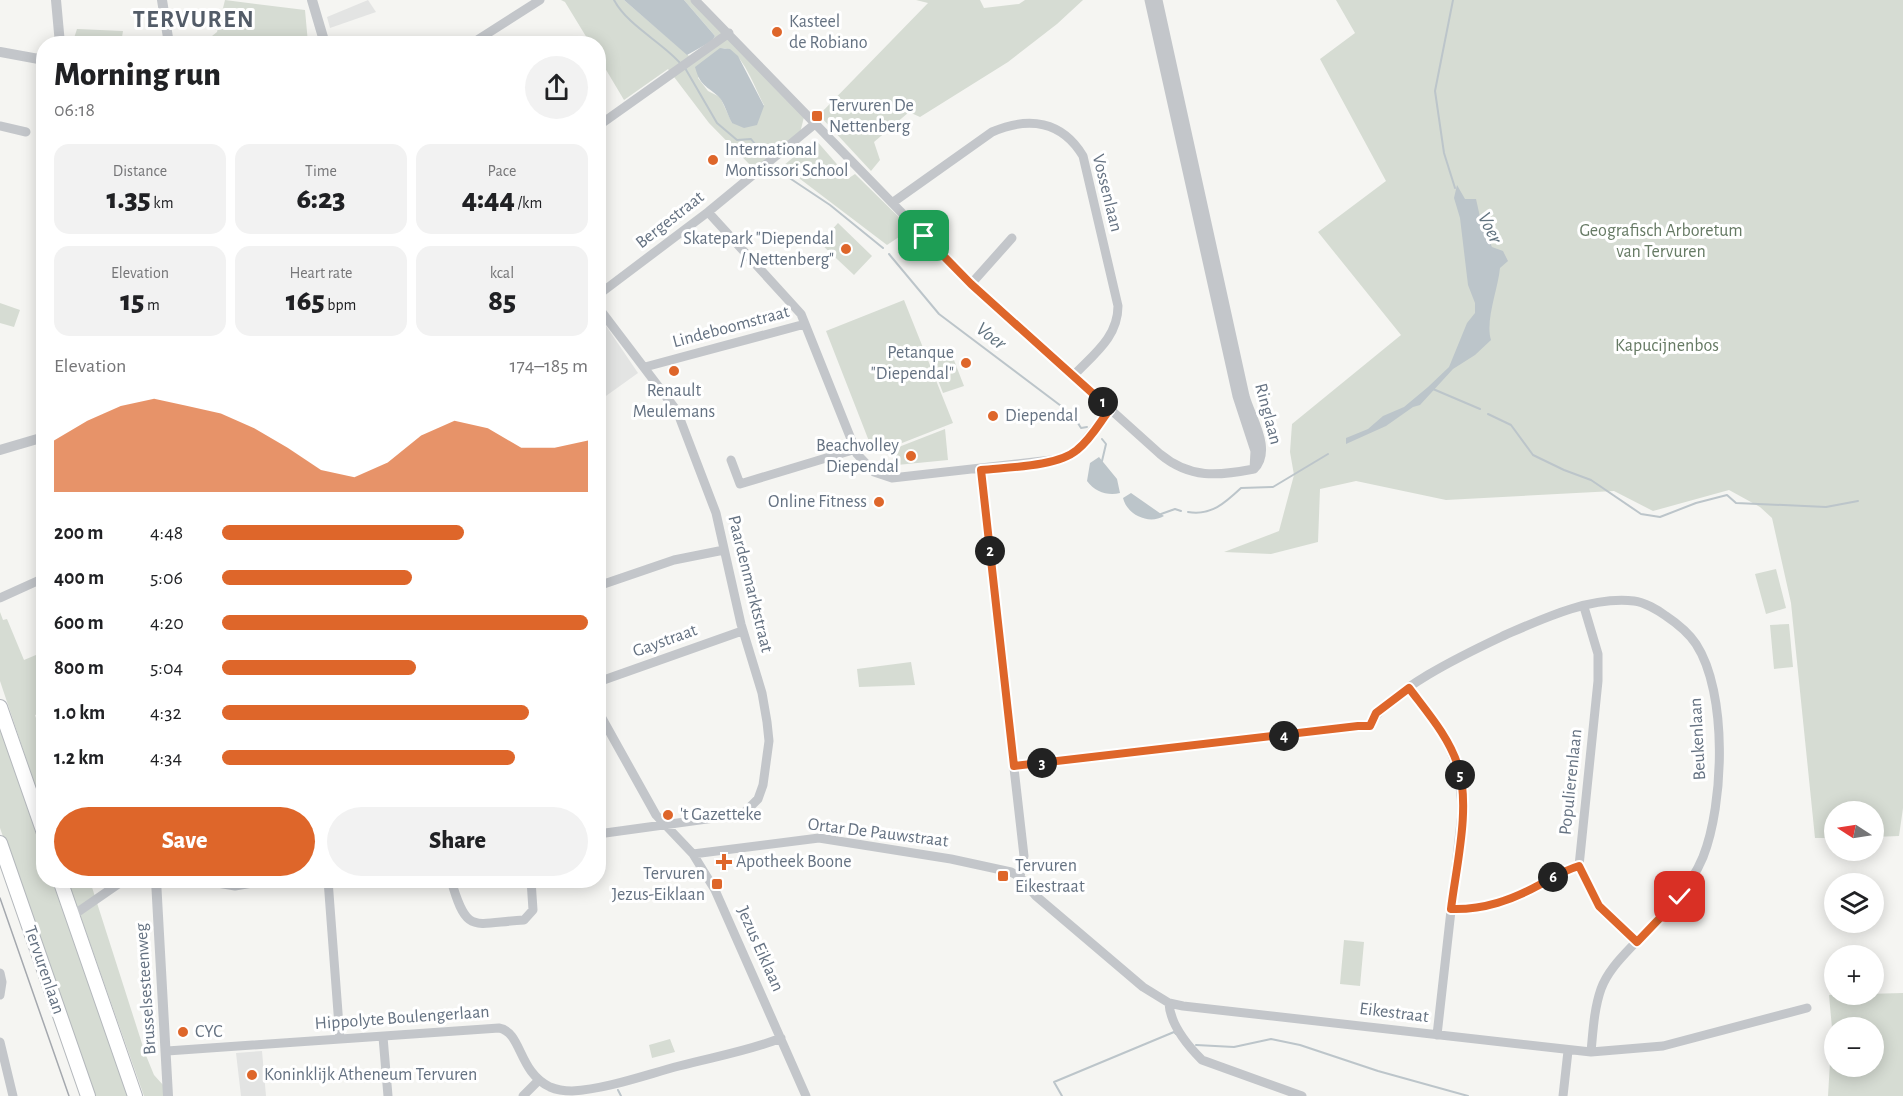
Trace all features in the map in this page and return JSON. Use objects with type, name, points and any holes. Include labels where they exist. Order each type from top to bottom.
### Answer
[{"type":"main road","points":[[0,707],[36,809]]},
{"type":"main road","name":"Tervurenlaan","points":[[0,843],[88,1096]]},
{"type":"main road","points":[[63,888],[135,1096]]},
{"type":"street","points":[[56,0],[59,36]]},
{"type":"street","points":[[162,0],[168,36]]},
{"type":"street","points":[[312,0],[323,36]]},
{"type":"street","points":[[484,36],[540,0]]},
{"type":"street","points":[[695,0],[971,284],[1160,454],[1184,469],[1202,475],[1218,476],[1254,469]]},
{"type":"street","name":"Ringlaan","points":[[1149,0],[1237,396],[1255,451],[1254,469]]},
{"type":"street","name":"Ringlaan","points":[[1158,0],[1245,396],[1262,447],[1261,462],[1254,469]]},
{"type":"street","points":[[606,121],[729,33]]},
{"type":"street","points":[[0,52],[36,59]]},
{"type":"street","name":"Bergestraat","points":[[606,289],[708,212],[816,123]]},
{"type":"street","name":"Vossenlaan","points":[[892,203],[992,132],[1006,126],[1019,123],[1045,125],[1070,138],[1083,156],[1118,306],[1118,322],[1113,334],[1074,375]]},
{"type":"street","points":[[0,126],[26,132]]},
{"type":"street","points":[[708,212],[801,314],[805,324]]},
{"type":"street","points":[[971,284],[1012,238]]},
{"type":"street","name":"Paardenmarktstraat","points":[[606,317],[677,411],[716,513],[742,631],[762,693],[767,722],[767,762],[760,792],[750,809],[742,814],[606,833]]},
{"type":"street","name":"Lindeboomstraat","points":[[645,367],[805,324],[856,450],[866,466],[874,472],[892,478],[981,470],[1044,462],[1067,456],[1089,437],[1110,409]]},
{"type":"street","points":[[0,450],[36,439]]},
{"type":"street","points":[[731,460],[740,484],[856,450]]},
{"type":"street","points":[[981,470],[1023,856],[1020,877]]},
{"type":"street","points":[[606,583],[674,560],[724,550]]},
{"type":"street","points":[[0,598],[36,582]]},
{"type":"street","name":"Beukenlaan","points":[[1014,766],[1358,726],[1365,728],[1370,726],[1376,713],[1409,688],[1466,654],[1535,622],[1607,601],[1636,601],[1681,626],[1696,644],[1707,668],[1715,702],[1717,786],[1710,837],[1701,860],[1680,897],[1618,961],[1601,988],[1593,1023],[1591,1052]]},
{"type":"street","name":"Populierenlaan","points":[[1579,866],[1598,681],[1598,654],[1584,607]]},
{"type":"street","name":"Gaystraat","points":[[606,679],[742,631]]},
{"type":"street","points":[[1409,688],[1442,733],[1459,768],[1462,813],[1437,1035]]},
{"type":"street","name":"Jezus Eiklaan","points":[[606,725],[656,815],[693,854],[720,900],[806,1096]]},
{"type":"street","name":"Ortar De Pauwstraat","points":[[693,854],[819,838],[951,859],[1020,877]]},
{"type":"street","points":[[1451,909],[1475,910],[1517,897],[1566,869],[1579,866],[1599,906],[1637,942]]},
{"type":"street","name":"Eikestraat","points":[[1020,877],[1036,896],[1126,973],[1157,997],[1169,1003],[1591,1052],[1663,1046],[1807,1008]]},
{"type":"street","points":[[72,916],[112,888]]},
{"type":"street","name":"Brusselsesteenweg","points":[[157,888],[168,1096]]},
{"type":"street","points":[[328,888],[340,1039]]},
{"type":"street","points":[[454,888],[462,915],[466,920],[475,922],[524,920],[533,910],[532,888]]},
{"type":"street","points":[[0,973],[2,982],[0,995]]},
{"type":"street","points":[[1169,1003],[1172,1018],[1192,1050],[1202,1060],[1302,1096]]},
{"type":"street","name":"Hippolyte Boulengerlaan","points":[[167,1051],[505,1029],[514,1037],[524,1062],[538,1081]]},
{"type":"street","points":[[383,1037],[388,1096]]},
{"type":"street","points":[[523,1096],[538,1081],[561,1093],[594,1087],[781,1038]]},
{"type":"street","points":[[0,1042],[13,1096]]},
{"type":"street","points":[[1563,1096],[1568,1051]]},
{"type":"shaded area","points":[[368,0],[376,12],[330,28],[327,17]]},
{"type":"shaded area","points":[[624,0],[684,0],[715,36],[712,41],[687,55]]},
{"type":"shaded area","points":[[720,48],[730,49],[738,56],[764,106],[757,125],[744,128],[732,123],[721,99],[699,78],[695,67]]},
{"type":"shaded area","points":[[1457,185],[1465,199],[1476,199],[1482,226],[1492,247],[1503,251],[1508,261],[1500,268],[1491,314],[1491,340],[1475,355],[1453,369],[1420,405],[1413,407],[1386,426],[1346,444],[1346,438],[1368,429],[1383,416],[1404,407],[1449,367],[1467,323],[1475,313],[1475,303],[1468,285],[1460,218],[1454,198]]},
{"type":"shaded area","points":[[606,326],[638,373],[606,396]]},
{"type":"shaded area","points":[[1099,457],[1117,479],[1120,493],[1102,492],[1087,481],[1090,463]]},
{"type":"shaded area","points":[[1131,493],[1164,516],[1158,519],[1145,519],[1134,514],[1123,498]]},
{"type":"shaded area","name":"Koninklijk Atheneum Tervuren","points":[[262,1051],[266,1096],[241,1096],[236,1053]]},
{"type":"green space","points":[[225,0],[305,10],[307,36],[212,36],[217,32]]},
{"type":"green space","points":[[561,0],[624,0],[689,56],[712,41],[715,36],[684,0],[692,0],[804,117],[800,133],[754,169],[709,123],[668,69],[624,100],[606,70],[606,36],[586,36],[565,2]],"holes":[[[724,48],[743,63],[764,105],[732,123],[720,97],[708,91],[698,78],[720,49]]]},
{"type":"green space","points":[[916,0],[980,0],[984,8],[1019,4],[1025,0],[1083,0],[1057,24],[1008,62],[920,117],[909,112],[874,142],[880,160],[871,171],[819,115],[928,3]]},
{"type":"green space","name":"Kapucijnenbos","points":[[1336,0],[1903,0],[1903,808],[1899,836],[1884,837],[1884,801],[1824,801],[1824,838],[1815,838],[1791,603],[1772,518],[1760,507],[1729,490],[1653,511],[1614,491],[1446,500],[1356,481],[1320,489],[1318,542],[1271,554],[1224,552],[1279,531],[1294,475],[1290,452],[1292,424],[1401,335],[1318,232],[1386,181],[1320,59],[1355,33]]},
{"type":"green space","points":[[77,29],[123,31],[122,36],[75,36]]},
{"type":"green space","points":[[815,139],[849,178],[855,174],[911,229],[887,245],[783,166]]},
{"type":"green space","name":"Skatepark \"Diependal / Nettenberg\"","points":[[838,223],[872,256],[854,275],[820,243]]},
{"type":"green space","points":[[904,300],[953,423],[874,454],[826,331]]},
{"type":"green space","points":[[0,303],[20,310],[14,327],[0,323]]},
{"type":"green space","points":[[952,355],[964,386],[943,393],[931,362]]},
{"type":"green space","points":[[945,429],[948,460],[897,465],[891,450]]},
{"type":"green space","points":[[1776,569],[1786,608],[1766,614],[1755,574]]},
{"type":"green space","points":[[0,612],[3,620],[7,619],[24,660],[36,655],[36,788],[0,681]]},
{"type":"green space","points":[[1789,624],[1793,667],[1774,669],[1770,625]]},
{"type":"green space","points":[[911,662],[915,685],[859,687],[857,669]]},
{"type":"green space","points":[[0,725],[36,830],[36,888],[56,888],[129,1096],[94,1096],[0,828]]},
{"type":"green space","points":[[70,888],[92,888],[145,1053],[154,1075],[173,1096],[144,1096]]},
{"type":"green space","points":[[1344,940],[1364,942],[1360,986],[1340,984]]},
{"type":"green space","points":[[1903,993],[1903,1096],[1828,1096],[1829,1077],[1884,1077],[1884,1017],[1831,1017],[1830,1005],[1884,1005],[1884,994]]},
{"type":"green space","points":[[670,1039],[675,1052],[652,1058],[649,1045]]},
{"type":"waterway","name":"Voer","points":[[614,0],[636,26],[681,64]]},
{"type":"waterway","name":"Voer","points":[[1453,0],[1435,91],[1444,153],[1455,188]]},
{"type":"waterway","name":"Voer","points":[[685,68],[717,123],[737,140],[751,139],[763,154]]},
{"type":"waterway","name":"Voer","points":[[785,175],[830,205],[883,248]]},
{"type":"waterway","name":"Voer","points":[[889,254],[939,314],[1073,415],[1081,428],[1087,427]]},
{"type":"waterway","points":[[1433,389],[1480,409]]},
{"type":"waterway","points":[[1488,414],[1511,425],[1533,455],[1591,480],[1641,514],[1660,517],[1696,503],[1727,495],[1736,503],[1826,507],[1858,501]]},
{"type":"waterway","name":"Voer","points":[[1102,439],[1106,444],[1102,461]]},
{"type":"waterway","name":"Voer","points":[[1188,512],[1211,510],[1241,488],[1273,487],[1328,454]]},
{"type":"waterway","name":"Voer","points":[[1161,514],[1175,509],[1181,511]]},
{"type":"waterway","points":[[1062,1096],[1054,1082],[1174,1032],[1176,1034]]},
{"type":"waterway","points":[[1196,1045],[1234,1047],[1271,1039],[1300,1045],[1378,1071],[1468,1096]]},
{"type":"waterway","points":[[618,1090],[621,1096]]},
{"type":"tram line","points":[[0,898],[69,1096]]},
{"type":"place","name":"Kasteel de Robiano","points":[[777,32]]},
{"type":"place","name":"Tervuren De Nettenberg","points":[[817,116]]},
{"type":"place","name":"International Montissori School","points":[[713,160]]},
{"type":"place","name":"Skatepark \"Diependal / Nettenberg\"","points":[[846,249]]},
{"type":"place","name":"Petanque \"Diependal\"","points":[[966,363]]},
{"type":"place","name":"Renault Meulemans","points":[[674,371]]},
{"type":"place","name":"Diependal","points":[[993,416]]},
{"type":"place","name":"Beachvolley Diependal","points":[[911,456]]},
{"type":"place","name":"Online Fitness","points":[[879,502]]},
{"type":"place","name":"'t Gazetteke","points":[[668,815]]},
{"type":"place","name":"Apotheek Boone","points":[[724,862]]},
{"type":"place","name":"Tervuren Eikestraat","points":[[1003,876]]},
{"type":"place","name":"Tervuren Jezus-Eiklaan","points":[[717,884]]},
{"type":"place","name":"CYC","points":[[183,1032]]},
{"type":"place","name":"Koninklijk Atheneum Tervuren","points":[[252,1075]]},
{"type":"district","name":"TERVUREN","points":[[194,20]]},
{"type":"route","points":[[924,236],[971,284],[1110,409],[1089,437],[1078,449],[1067,456],[1044,462],[981,470],[1014,766],[1316,733],[1358,726],[1365,728],[1370,726],[1376,713],[1409,688],[1442,733],[1459,768],[1462,813],[1451,909],[1475,910],[1517,897],[1566,869],[1579,866],[1599,906],[1637,942],[1680,897]]},
{"type":"park label","name":"Geografisch Arboretum van Tervuren","points":[[1661,241]]}]
